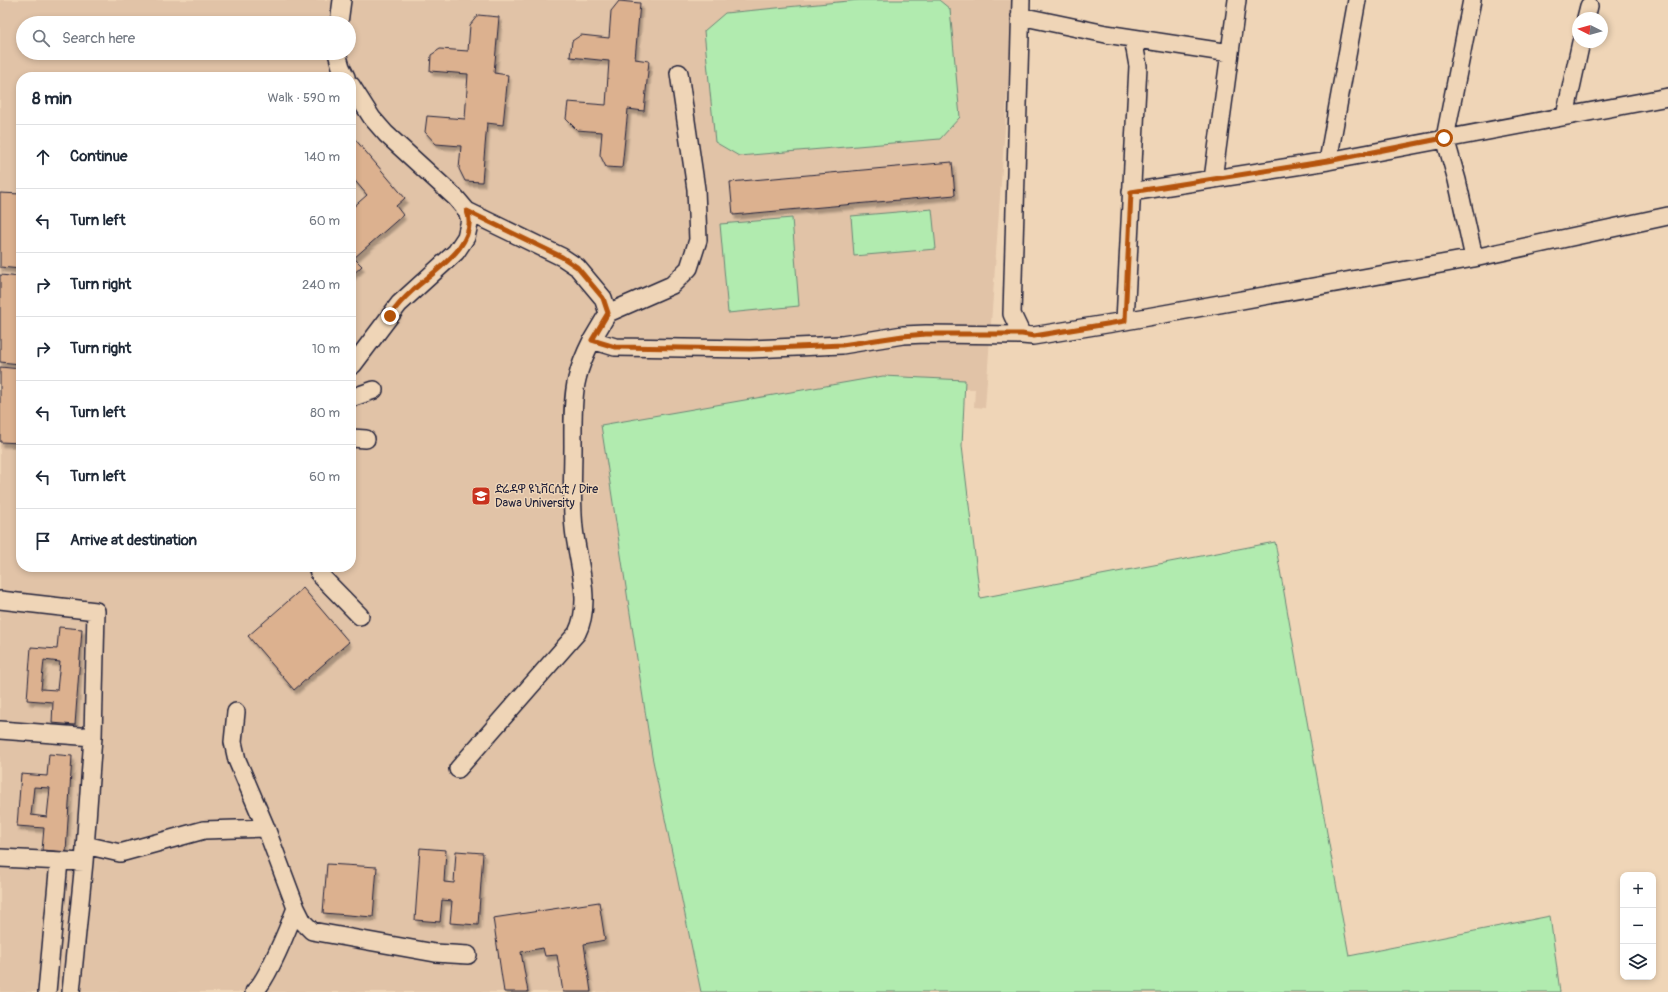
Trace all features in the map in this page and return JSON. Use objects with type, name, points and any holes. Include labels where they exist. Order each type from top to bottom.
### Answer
[{"type":"street","points":[[340,16],[342,0]]},
{"type":"street","points":[[1213,178],[1237,0]]},
{"type":"street","points":[[1328,161],[1357,0]]},
{"type":"street","points":[[1472,0],[1444,138],[1457,180],[1474,258]]},
{"type":"street","points":[[1022,334],[1012,314],[1021,8],[1133,38],[1230,53]]},
{"type":"street","points":[[1125,321],[1138,66],[1133,38]]},
{"type":"street","points":[[1565,116],[1580,48]]},
{"type":"street","points":[[339,60],[344,72]]},
{"type":"street","points":[[458,769],[574,636],[582,623],[582,580],[572,507],[573,426],[576,380],[584,356],[608,313],[672,285],[689,268],[698,240],[696,190],[680,73]]},
{"type":"street","points":[[356,93],[372,118],[386,134],[467,211],[556,254],[577,267],[603,298],[608,313]]},
{"type":"street","points":[[1131,192],[1328,161],[1668,97]]},
{"type":"street","points":[[356,361],[399,304],[456,252],[466,237],[470,227],[470,220],[467,211]]},
{"type":"street","points":[[592,340],[615,347],[750,349],[842,345],[926,334],[1022,334],[1034,336],[1474,258],[1668,216]]},
{"type":"street","points":[[356,396],[374,390]]},
{"type":"street","points":[[319,572],[320,575],[360,616]]},
{"type":"street","points":[[0,600],[96,611],[93,737],[84,862],[71,992]]},
{"type":"street","points":[[236,712],[234,742],[237,760],[266,828],[296,908],[303,922],[312,931],[435,952],[468,955]]},
{"type":"street","points":[[0,730],[93,737]]},
{"type":"street","points":[[85,845],[120,854],[204,830],[266,828]]},
{"type":"street","points":[[0,858],[84,862]]},
{"type":"street","points":[[47,992],[59,861]]},
{"type":"street","points":[[254,992],[267,972],[296,908]]},
{"type":"street","points":[[52,933],[77,934]]},
{"type":"shaded area","name":"ድሬዳዋ ዩኒቨርሲቲ / Dire Dawa University","points":[[0,0],[1014,0],[985,408],[974,407],[975,389],[964,389],[965,381],[601,425],[652,756],[701,992],[0,992]]},
{"type":"green space","points":[[859,0],[939,0],[950,9],[960,117],[940,139],[739,156],[715,142],[704,31],[725,13]]},
{"type":"green space","points":[[932,209],[936,249],[854,256],[851,216]]},
{"type":"green space","points":[[792,218],[799,306],[728,313],[720,224]]},
{"type":"green space","points":[[883,376],[965,380],[962,446],[980,598],[1275,542],[1349,956],[1550,916],[1560,992],[701,992],[652,756],[601,425]]},
{"type":"building","points":[[619,1],[640,3],[635,59],[649,61],[644,111],[628,109],[622,168],[606,167],[600,155],[602,132],[577,130],[566,119],[568,102],[606,105],[609,61],[570,57],[572,41],[581,35],[609,38],[611,11]]},
{"type":"building","points":[[478,15],[499,17],[494,73],[508,75],[503,125],[487,123],[482,182],[465,181],[459,169],[461,146],[436,144],[425,132],[427,116],[465,119],[468,74],[430,71],[431,55],[440,49],[468,51],[470,25]]},
{"type":"building","points":[[356,140],[405,198],[396,206],[403,215],[356,256],[356,205],[367,195],[356,182]]},
{"type":"building","points":[[952,162],[955,195],[733,215],[730,182]]},
{"type":"building","points":[[0,193],[16,194],[16,269],[0,267]]},
{"type":"building","points":[[356,260],[362,266],[356,271]]},
{"type":"building","points":[[0,275],[16,277],[16,364],[0,362]]},
{"type":"building","points":[[0,367],[16,369],[16,443],[0,442]]},
{"type":"building","points":[[303,588],[349,642],[294,690],[248,636]]},
{"type":"building","points":[[59,627],[82,629],[75,725],[52,723],[53,702],[27,700],[31,647],[57,649]],"holes":[[[44,660],[60,662],[57,690],[41,689]]]},
{"type":"building","points":[[49,754],[72,756],[66,852],[42,850],[44,828],[17,826],[21,774],[47,776]],"holes":[[[34,787],[50,788],[47,817],[31,815]]]},
{"type":"building","points":[[420,848],[446,850],[444,882],[454,883],[456,851],[483,853],[478,925],[450,923],[452,901],[442,900],[440,922],[415,920]]},
{"type":"building","points":[[327,864],[377,867],[373,917],[323,913]]},
{"type":"building","points":[[599,902],[605,940],[584,944],[591,992],[563,992],[557,955],[545,956],[543,948],[521,952],[528,992],[504,992],[493,918]]},
{"type":"place","name":"ድሬዳዋ ዩኒቨርሲቲ / Dire Dawa University","points":[[481,496]]},
{"type":"route","points":[[390,316],[412,290],[456,252],[466,237],[470,227],[470,220],[467,211],[535,243],[562,257],[577,267],[603,298],[608,313],[592,340],[615,347],[750,349],[842,345],[926,334],[1022,334],[1034,336],[1125,321],[1131,192],[1328,161],[1444,138]]}]
